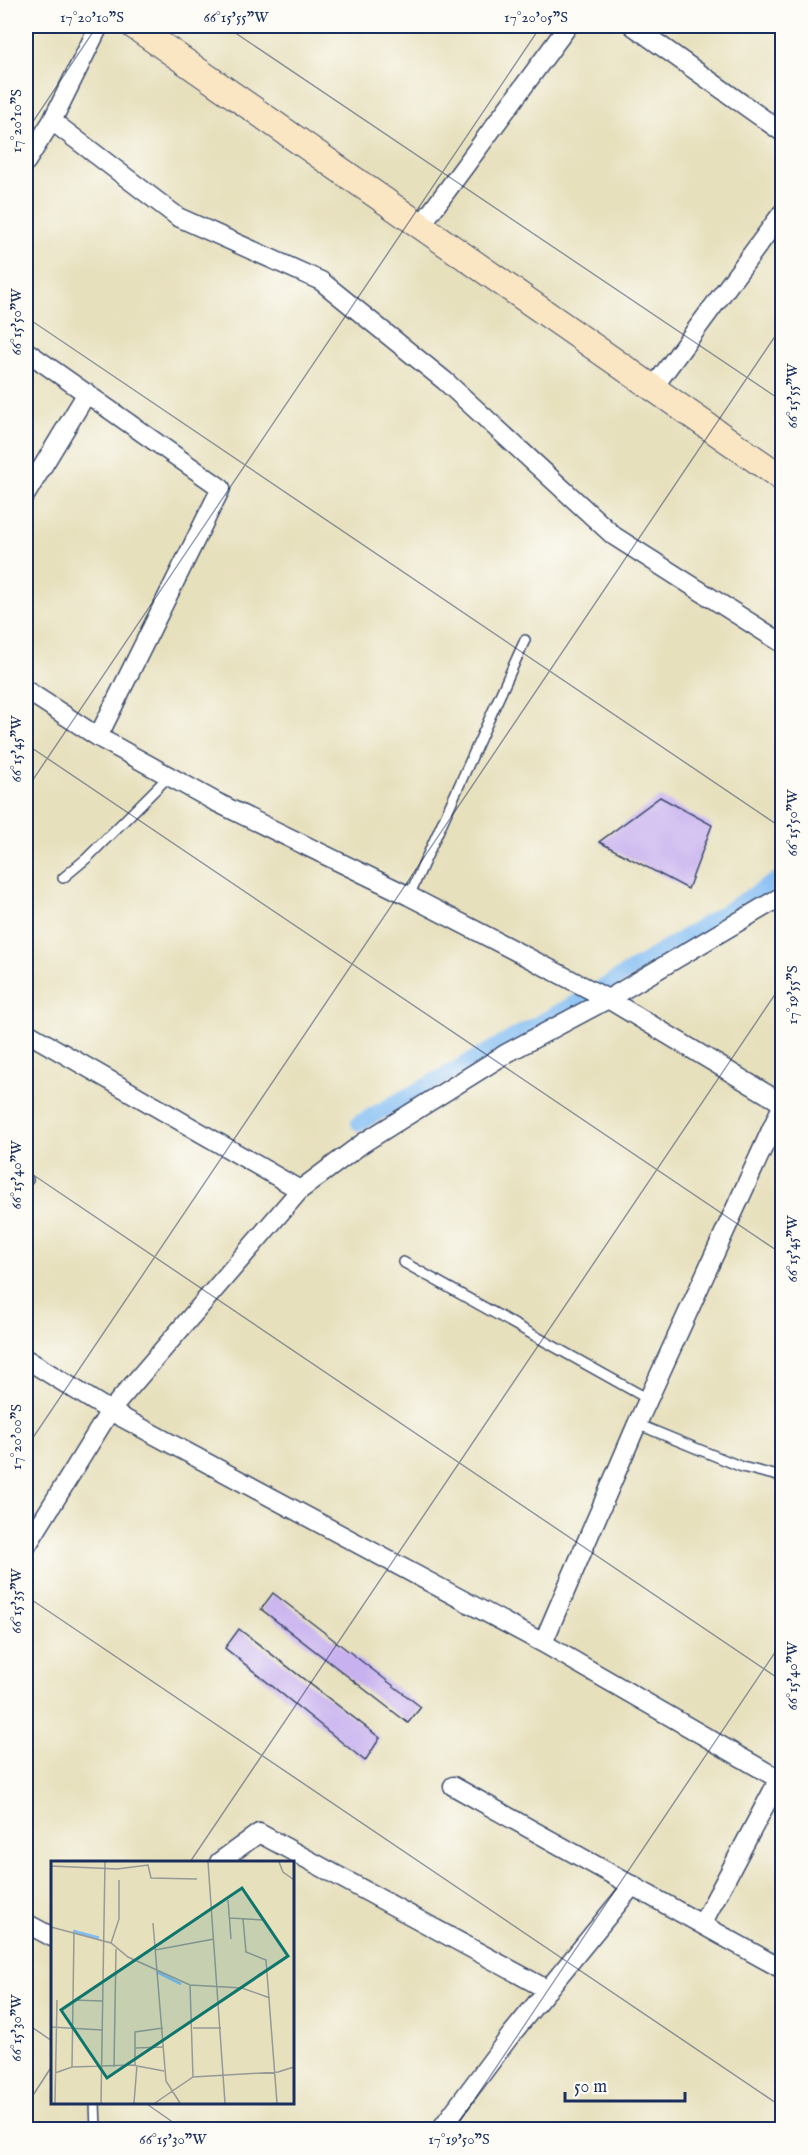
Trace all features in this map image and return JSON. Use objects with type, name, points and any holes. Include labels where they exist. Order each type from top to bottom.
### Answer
[{"type":"street","points":[[26,162],[52,122],[99,26]]},
{"type":"street","points":[[134,26],[783,478]]},
{"type":"street","points":[[420,227],[568,26]]},
{"type":"street","points":[[633,26],[783,132]]},
{"type":"street","points":[[52,122],[178,217],[321,280],[445,381],[614,536],[783,643]]},
{"type":"street","points":[[654,388],[783,213]]},
{"type":"street","points":[[26,351],[221,488],[98,737]]},
{"type":"street","points":[[26,494],[87,393]]},
{"type":"street","points":[[26,690],[98,737],[216,802],[408,896],[608,999],[783,1105],[648,1399],[543,1643]]},
{"type":"street","points":[[26,1547],[110,1411],[300,1190],[363,1143],[507,1053],[608,999],[783,896]]},
{"type":"street","points":[[26,1032],[300,1190]]},
{"type":"street","points":[[26,1359],[110,1411],[543,1643],[781,1780],[702,1924]]},
{"type":"street","points":[[453,1786],[783,1969]]},
{"type":"street","points":[[222,1861],[259,1833],[548,1990]]},
{"type":"street","points":[[440,2130],[510,2036],[633,1885]]},
{"type":"street","points":[[26,1923],[51,1936]]},
{"type":"lane","points":[[408,896],[525,640]]},
{"type":"lane","points":[[63,878],[87,858],[168,776]]},
{"type":"lane","points":[[403,1262],[648,1399]]},
{"type":"lane","points":[[637,1424],[742,1467],[783,1478]]},
{"type":"lane","points":[[95,2104],[96,2130]]},
{"type":"building","points":[[660,797],[712,825],[688,889],[599,842]]},
{"type":"building","points":[[273,1593],[421,1707],[408,1723],[261,1609]]},
{"type":"building","points":[[239,1629],[380,1738],[365,1761],[225,1648]]},
{"type":"waterway","points":[[359,1123],[595,992],[782,877]]}]
